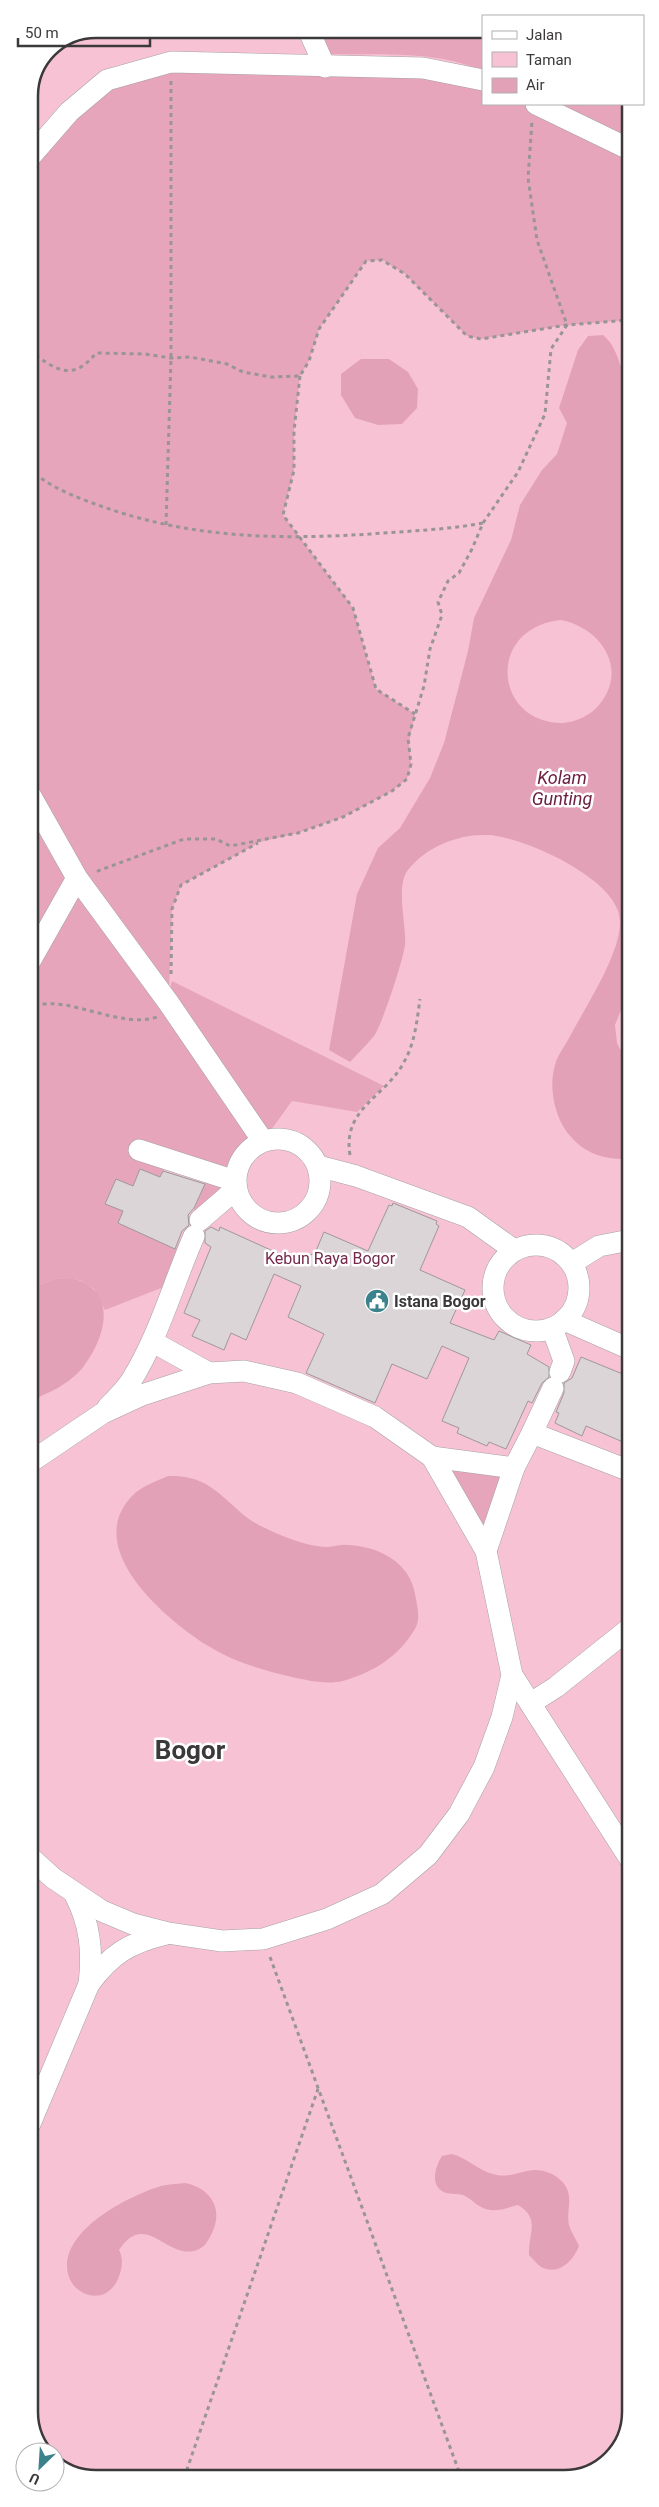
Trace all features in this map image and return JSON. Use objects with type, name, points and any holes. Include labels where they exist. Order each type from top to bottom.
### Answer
[{"type":"lane","points":[[312,37],[325,67]]},
{"type":"lane","points":[[37,149],[69,112],[106,80],[172,62],[423,68],[482,80]]},
{"type":"lane","points":[[538,105],[622,146]]},
{"type":"lane","points":[[37,807],[76,878],[168,1002],[263,1141]]},
{"type":"lane","points":[[37,949],[76,878]]},
{"type":"lane","points":[[279,1138],[296,1142],[309,1152],[318,1166],[320,1180],[316,1200],[302,1216],[290,1221],[276,1223],[262,1220],[250,1212],[241,1202],[236,1185],[237,1169],[243,1157],[252,1147],[263,1141],[279,1138]]},
{"type":"lane","points":[[139,1150],[236,1185]]},
{"type":"lane","points":[[318,1166],[356,1176],[468,1217],[514,1250]]},
{"type":"lane","points":[[103,1413],[130,1382],[152,1342],[197,1228],[236,1185]]},
{"type":"lane","points":[[572,1263],[599,1246],[622,1242]]},
{"type":"lane","points":[[531,1244],[548,1246],[564,1254],[572,1263],[579,1278],[580,1290],[575,1307],[558,1324],[538,1331],[524,1329],[511,1322],[501,1312],[495,1299],[494,1278],[503,1259],[514,1250],[531,1244]]},
{"type":"lane","points":[[558,1324],[622,1346]]},
{"type":"lane","points":[[486,1552],[514,1468],[564,1361],[558,1324]]},
{"type":"lane","points":[[152,1342],[209,1373]]},
{"type":"lane","points":[[37,1458],[103,1413],[142,1395],[209,1373],[244,1371],[298,1383],[375,1417],[432,1457],[486,1552],[512,1676],[622,1846]]},
{"type":"lane","points":[[532,1432],[622,1468]]},
{"type":"lane","points":[[432,1457],[514,1468]]},
{"type":"lane","points":[[531,1703],[556,1687],[622,1638]]},
{"type":"lane","points":[[37,1864],[52,1878],[102,1911],[133,1924],[168,1933],[222,1942],[264,1939],[327,1920],[382,1894],[428,1854],[459,1814],[484,1767],[502,1717],[512,1676]]},
{"type":"lane","points":[[37,2107],[88,1984],[92,1961],[91,1938],[86,1915],[75,1894]]},
{"type":"lane","points":[[88,1984],[103,1965],[122,1950],[144,1940],[168,1933]]},
{"type":"path","points":[[166,525],[171,358],[172,62]]},
{"type":"path","points":[[536,105],[531,123],[528,178],[535,231],[567,325]]},
{"type":"path","points":[[415,714],[376,689],[353,608],[283,515],[294,470],[294,431],[300,376],[309,361],[318,329],[366,261],[382,260],[405,274],[467,336],[481,339],[567,325],[622,321]]},
{"type":"path","points":[[76,878],[184,838],[216,840],[230,846],[260,842],[298,833],[343,817],[392,792],[407,779],[411,764],[408,738],[424,686],[430,649],[442,615],[438,602],[448,581],[459,573],[483,523],[518,472],[545,414],[552,349],[567,325]]},
{"type":"path","points":[[37,357],[56,370],[70,370],[82,366],[96,353],[145,354],[171,358],[190,357],[227,364],[243,372],[271,377],[300,376]]},
{"type":"path","points":[[37,473],[70,495],[130,517],[229,535],[300,538],[447,529],[483,523]]},
{"type":"path","points":[[37,1006],[61,1005],[94,1014],[150,1019],[164,1014],[168,1002],[172,962],[172,909],[181,885],[260,842]]},
{"type":"path","points":[[356,1176],[348,1142],[352,1126],[359,1112],[385,1087],[404,1064],[413,1042],[420,998]]},
{"type":"path","points":[[264,1939],[458,2470]]},
{"type":"path","points":[[187,2469],[318,2088]]},
{"type":"green space","name":"Kebun Raya Bogor","points":[[96,37],[482,38],[482,105],[622,105],[621,2419],[614,2440],[602,2455],[582,2466],[563,2470],[92,2469],[81,2468],[65,2461],[65,2442],[46,2442],[42,2433],[37,2411],[37,96],[42,74],[47,63],[63,47],[74,42]]},
{"type":"shaded area","points":[[323,37],[482,38],[482,71],[465,64],[427,57],[388,54],[330,54]]},
{"type":"shaded area","points":[[171,62],[482,80],[482,105],[622,105],[622,321],[567,325],[481,339],[467,336],[405,274],[382,260],[366,261],[319,329],[309,361],[300,376],[294,431],[294,470],[283,515],[353,608],[376,689],[415,714],[409,742],[411,764],[407,779],[392,791],[343,817],[298,833],[260,842],[181,885],[172,909],[169,991],[172,981],[384,1086],[357,1112],[292,1101],[263,1141],[252,1147],[243,1157],[237,1173],[200,1220],[193,1212],[206,1181],[166,1166],[160,1177],[140,1169],[133,1186],[116,1179],[105,1203],[123,1211],[119,1223],[176,1249],[185,1229],[194,1236],[174,1283],[105,1310],[94,1289],[80,1280],[58,1278],[39,1285],[37,1289],[37,150],[107,80]]},
{"type":"shaded area","points":[[432,1457],[514,1468],[486,1551]]},
{"type":"water","name":"Kolam Gunting","points":[[603,335],[613,348],[622,372],[622,1008],[615,1025],[617,1043],[622,1053],[622,1159],[613,1159],[591,1152],[571,1137],[565,1130],[557,1113],[552,1084],[557,1058],[601,981],[616,945],[620,924],[618,911],[611,897],[581,871],[562,860],[521,842],[487,835],[465,837],[433,849],[415,862],[404,877],[402,886],[405,945],[392,992],[378,1030],[350,1062],[329,1050],[357,894],[378,848],[400,828],[430,778],[444,743],[468,651],[474,618],[511,540],[520,505],[542,470],[557,454],[567,423],[559,408],[578,350],[588,336]],"holes":[[[561,620],[575,624],[599,641],[611,664],[611,678],[608,691],[596,709],[578,720],[563,723],[540,719],[523,708],[512,693],[508,675],[510,656],[520,640],[536,627]]]},
{"type":"water","points":[[361,359],[389,359],[408,372],[418,389],[417,408],[402,424],[378,425],[355,418],[341,395],[341,374]]},
{"type":"water","points":[[58,1278],[81,1281],[93,1289],[100,1298],[104,1320],[97,1345],[79,1372],[59,1387],[37,1397],[37,1289],[39,1285]]},
{"type":"water","points":[[168,1476],[182,1476],[204,1483],[222,1495],[252,1521],[289,1539],[322,1547],[359,1546],[391,1558],[407,1573],[412,1583],[418,1612],[418,1621],[415,1629],[401,1648],[384,1662],[365,1673],[336,1682],[294,1678],[267,1671],[238,1661],[210,1647],[172,1620],[136,1581],[123,1560],[117,1537],[119,1516],[133,1495],[145,1486]]},
{"type":"water","points":[[452,2154],[463,2158],[482,2170],[501,2176],[536,2170],[552,2174],[562,2181],[569,2196],[569,2225],[579,2246],[569,2262],[554,2270],[548,2269],[541,2267],[529,2255],[531,2221],[525,2210],[518,2205],[500,2210],[490,2210],[481,2207],[465,2196],[448,2194],[441,2190],[435,2182],[437,2166],[442,2156]]},
{"type":"water","points":[[185,2183],[208,2194],[215,2208],[215,2224],[211,2236],[200,2249],[186,2251],[176,2249],[148,2235],[138,2234],[129,2239],[119,2250],[122,2261],[118,2279],[105,2294],[88,2295],[80,2291],[73,2284],[67,2266],[70,2252],[77,2239],[88,2227],[101,2216],[131,2198],[161,2186]]},
{"type":"building","points":[[140,1169],[160,1177],[163,1171],[205,1184],[194,1208],[188,1215],[189,1225],[182,1231],[175,1249],[118,1223],[123,1211],[105,1204],[116,1179],[133,1186]]},
{"type":"building","name":"Istana Bogor","points":[[393,1203],[437,1221],[436,1224],[439,1226],[420,1270],[465,1290],[450,1323],[494,1340],[499,1331],[531,1345],[527,1354],[549,1367],[549,1377],[542,1383],[532,1403],[528,1401],[506,1449],[489,1442],[487,1446],[457,1433],[459,1428],[442,1421],[469,1358],[442,1346],[427,1379],[392,1364],[375,1403],[306,1373],[324,1334],[288,1317],[301,1286],[274,1274],[246,1340],[231,1333],[224,1350],[192,1336],[200,1320],[184,1313],[211,1247],[205,1243],[205,1231],[211,1227],[219,1231],[220,1227],[306,1266],[310,1255],[315,1253],[324,1232],[368,1251],[389,1205],[392,1206]]},
{"type":"building","points":[[581,1357],[622,1374],[622,1442],[586,1426],[582,1436],[555,1423],[559,1413],[556,1412],[564,1393],[564,1383],[572,1378]]},
{"type":"place","name":"Istana Bogor","points":[[377,1301]]},
{"type":"district","name":"Bogor","points":[[190,1750]]}]
